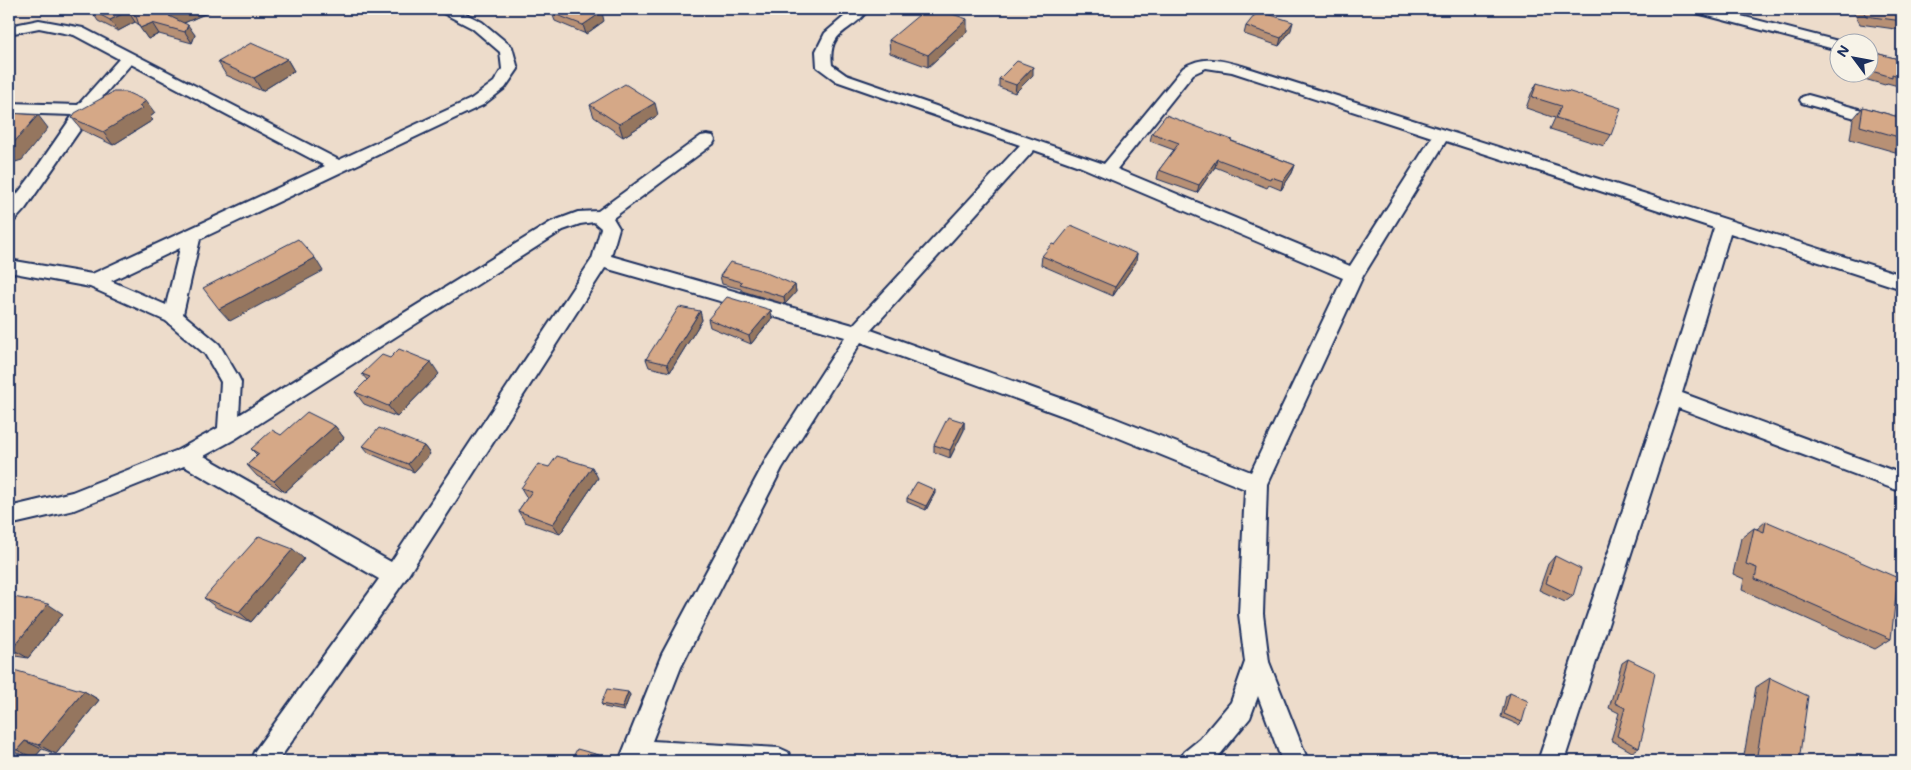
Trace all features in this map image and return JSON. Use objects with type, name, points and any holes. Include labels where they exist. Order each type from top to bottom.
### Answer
[{"type":"street","points":[[94,281],[477,102],[500,85],[510,69],[507,50],[476,25],[446,9]]},
{"type":"street","points":[[861,9],[830,36],[823,52],[825,68],[841,78],[1085,162],[1354,275]]},
{"type":"street","points":[[1698,9],[1828,43]]},
{"type":"street","points":[[9,30],[39,24],[78,31],[338,166]]},
{"type":"street","points":[[9,216],[54,156],[80,117],[82,110],[129,58]]},
{"type":"street","points":[[1107,171],[1188,71],[1198,64],[1206,62],[1237,69],[1902,282]]},
{"type":"street","points":[[1808,100],[1902,126]]},
{"type":"street","points":[[9,108],[82,110]]},
{"type":"street","points":[[1295,761],[1257,662],[1251,614],[1256,484],[1354,275],[1442,134]]},
{"type":"street","points":[[602,218],[707,140]]},
{"type":"street","points":[[778,761],[633,757],[671,662],[771,471],[858,333],[1030,144]]},
{"type":"street","points":[[9,516],[74,501],[185,456],[228,433],[557,226],[586,216],[602,218],[608,223],[610,228],[600,260],[395,576],[263,761]]},
{"type":"street","points":[[1551,761],[1671,398],[1724,224]]},
{"type":"street","points":[[173,316],[192,235]]},
{"type":"street","points":[[600,260],[858,333],[1092,418],[1256,484]]},
{"type":"street","points":[[9,266],[94,281],[173,316],[212,349],[231,382],[228,433]]},
{"type":"street","points":[[1671,398],[1902,483]]},
{"type":"street","points":[[185,456],[395,576]]},
{"type":"street","points":[[1193,761],[1209,748],[1241,709],[1257,662]]},
{"type":"building","points":[[185,9],[169,16],[188,25],[185,32],[152,23],[140,28],[136,16],[128,11],[110,20],[91,10]]},
{"type":"building","points":[[558,9],[593,9],[602,12],[583,25],[552,13]]},
{"type":"building","points":[[926,9],[938,9],[967,19],[928,55],[889,40]]},
{"type":"building","points":[[1862,9],[1902,9],[1902,21],[1866,16]]},
{"type":"building","points":[[1258,11],[1293,22],[1281,38],[1246,26]]},
{"type":"building","points":[[251,43],[287,59],[254,78],[218,62]]},
{"type":"building","points":[[1878,54],[1902,60],[1902,77],[1892,74],[1892,77],[1878,73]]},
{"type":"building","points":[[1017,61],[1033,67],[1016,85],[999,79]]},
{"type":"building","points":[[1537,83],[1621,108],[1611,135],[1556,118],[1561,106],[1532,97]]},
{"type":"building","points":[[625,84],[655,103],[619,124],[590,105]]},
{"type":"building","points":[[113,92],[126,92],[146,101],[139,106],[143,108],[103,132],[72,118],[75,113]]},
{"type":"building","points":[[1863,107],[1902,118],[1902,138],[1860,126]]},
{"type":"building","points":[[9,113],[38,115],[9,148]]},
{"type":"building","points":[[1166,115],[1295,165],[1283,181],[1271,177],[1270,179],[1217,159],[1199,185],[1159,170],[1179,143],[1152,133]]},
{"type":"building","points":[[1071,225],[1137,254],[1115,287],[1042,256],[1052,244],[1055,245]]},
{"type":"building","points":[[298,239],[315,258],[219,309],[203,288]]},
{"type":"building","points":[[730,262],[757,269],[795,285],[784,297],[740,284],[742,282],[720,276]]},
{"type":"building","points":[[727,297],[771,310],[749,336],[708,319]]},
{"type":"building","points":[[679,307],[700,311],[667,364],[646,359]]},
{"type":"building","points":[[399,349],[431,362],[388,406],[355,392],[370,377],[362,374],[382,355],[390,358]]},
{"type":"building","points":[[307,412],[335,426],[274,481],[247,465],[259,454],[251,449],[272,430],[281,435]]},
{"type":"building","points":[[948,417],[964,422],[950,450],[934,445]]},
{"type":"building","points":[[379,428],[424,446],[408,464],[363,446]]},
{"type":"building","points":[[557,456],[592,467],[553,524],[518,511],[532,491],[521,488],[538,464],[549,467]]},
{"type":"building","points":[[917,482],[935,490],[926,506],[907,498]]},
{"type":"building","points":[[1766,521],[1898,578],[1891,639],[1755,579],[1757,568],[1746,564],[1754,528],[1764,532]]},
{"type":"building","points":[[259,536],[293,549],[239,612],[204,598]]},
{"type":"building","points":[[1555,556],[1581,569],[1573,596],[1546,583]]},
{"type":"building","points":[[9,596],[48,604],[12,649],[9,648]]},
{"type":"building","points":[[1628,659],[1655,672],[1639,748],[1617,736],[1625,708],[1615,703]]},
{"type":"building","points":[[14,670],[84,691],[39,745],[25,741],[17,750],[9,748],[9,676]]},
{"type":"building","points":[[1770,678],[1808,696],[1799,761],[1756,761]]},
{"type":"building","points":[[607,689],[628,692],[622,708],[601,704]]},
{"type":"building","points":[[1510,693],[1528,701],[1522,722],[1504,714]]},
{"type":"building","points":[[577,749],[599,755],[596,761],[571,761]]}]
